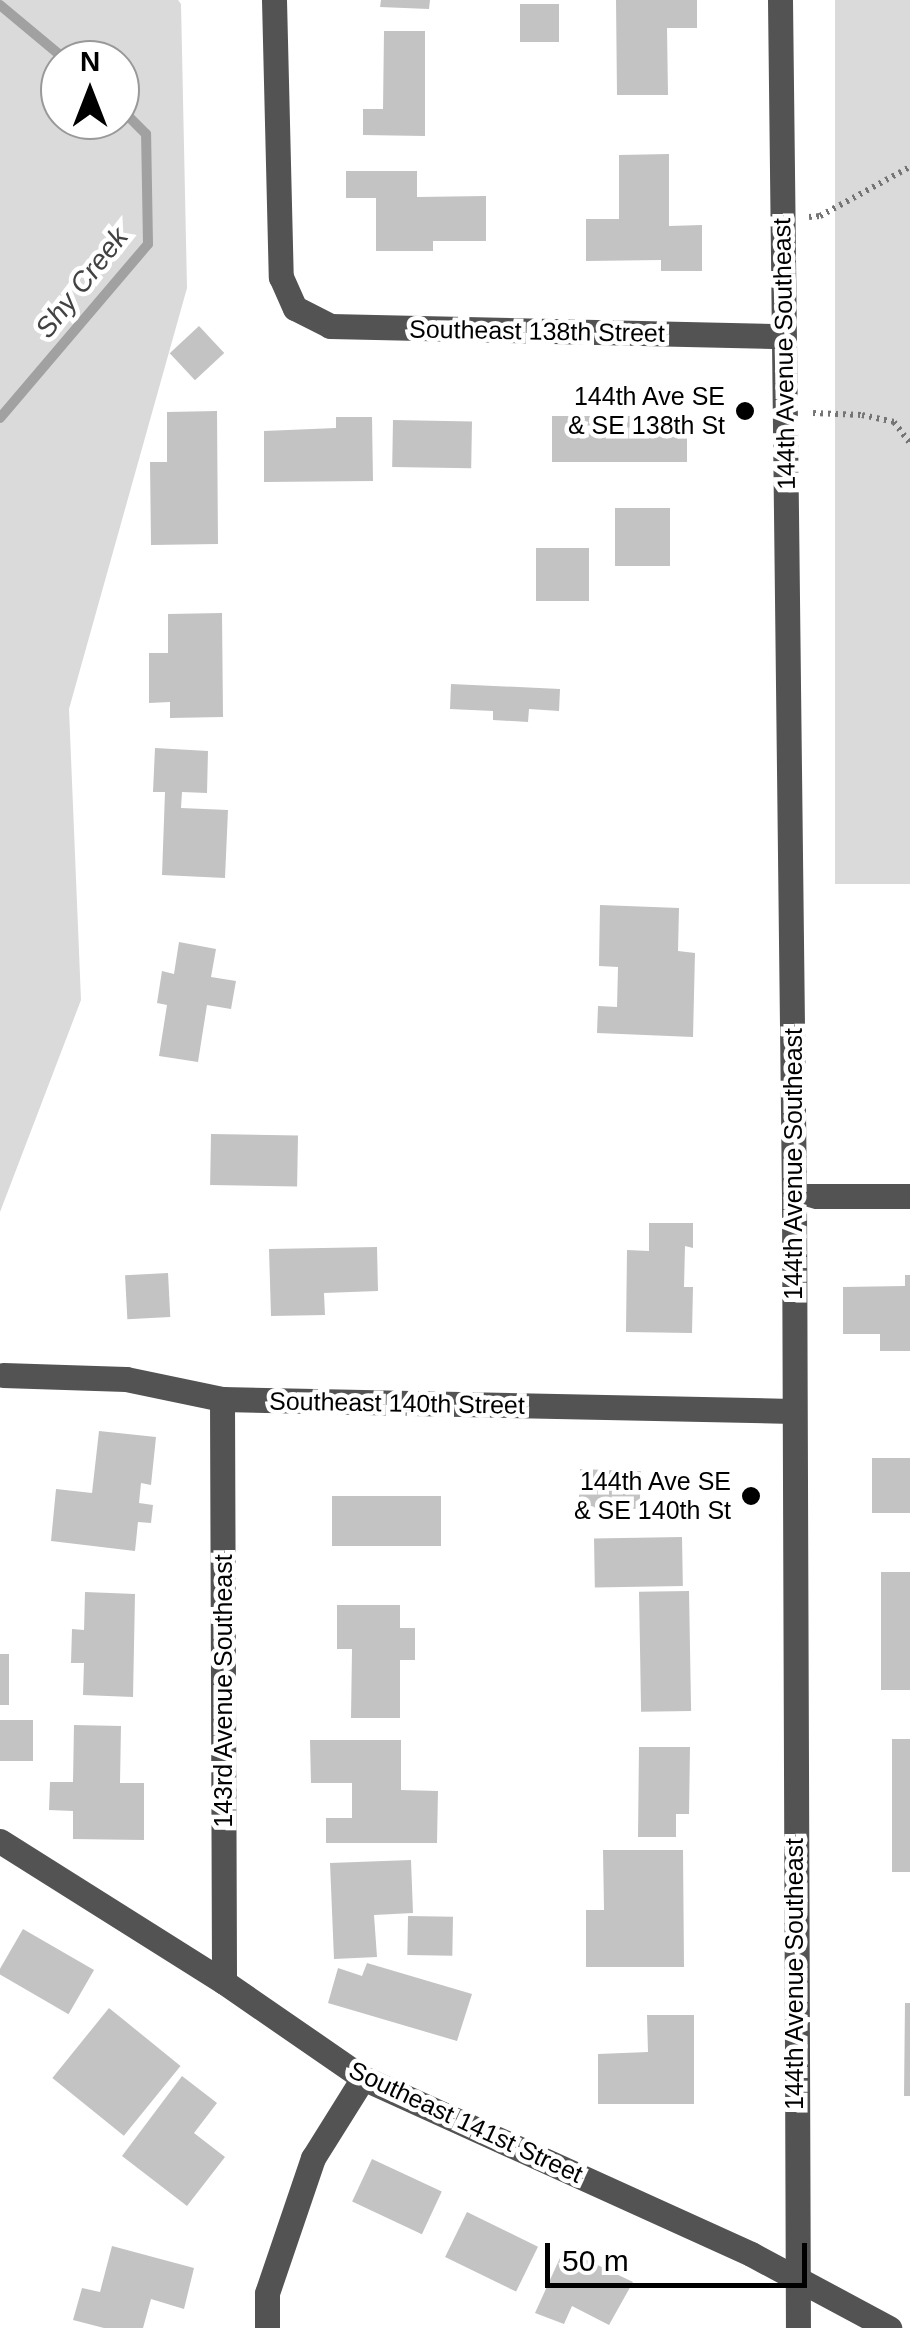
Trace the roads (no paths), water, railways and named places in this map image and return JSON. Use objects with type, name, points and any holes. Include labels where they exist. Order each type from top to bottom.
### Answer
[{"type":"street","name":"Southeast 138th Street","points":[[274,0],[281,277],[295,308],[330,326],[783,336]]},
{"type":"street","name":"144th Avenue Southeast","points":[[780,0],[794,1196],[798,2328]]},
{"type":"street","points":[[794,1196],[910,1196]]},
{"type":"street","name":"Southeast 140th Street","points":[[3,1374],[126,1379],[222,1399],[794,1412]]},
{"type":"street","name":"143rd Avenue Southeast","points":[[222,1399],[224,1982]]},
{"type":"street","name":"Southeast 141st Street","points":[[0,1841],[224,1982],[363,2078],[797,2278],[889,2328]]},
{"type":"street","points":[[267,2328],[266,2294],[314,2158],[363,2078]]},
{"type":"waterway","name":"Shy Creek","points":[[0,5],[42,40]]},
{"type":"waterway","name":"Shy Creek","points":[[0,418],[148,244],[146,134],[140,128]]},
{"type":"place","name":"144th Ave SE & SE 138th St","points":[[745,411]]},
{"type":"place","name":"144th Ave SE & SE 140th St","points":[[751,1496]]}]
